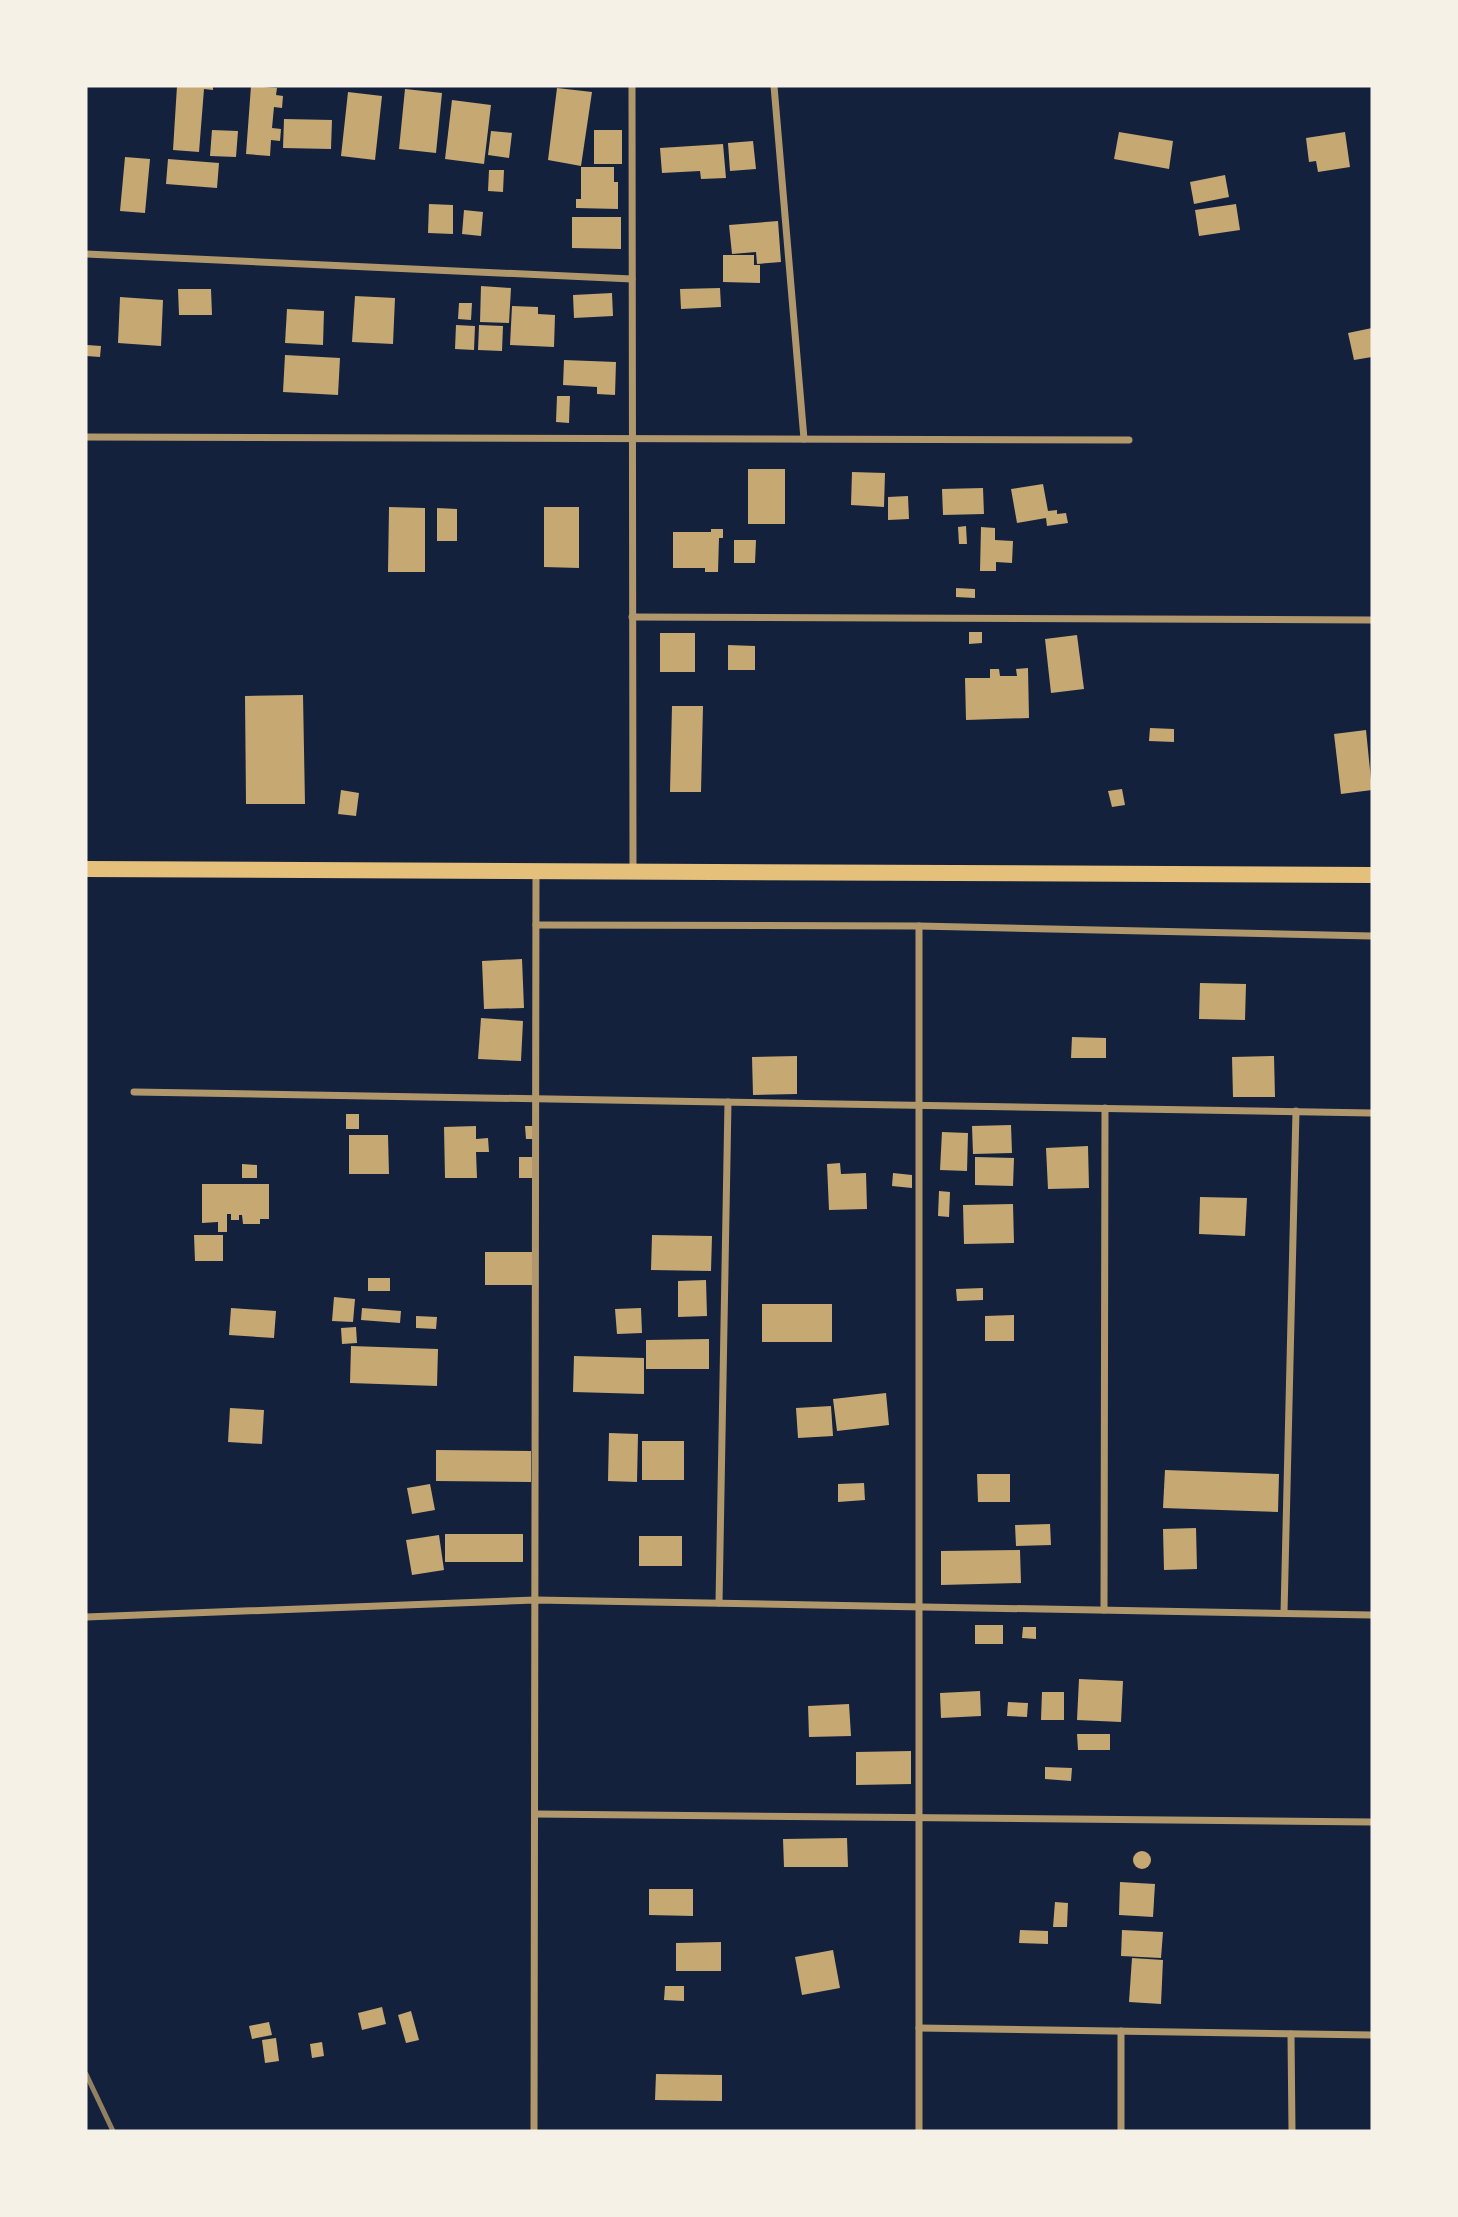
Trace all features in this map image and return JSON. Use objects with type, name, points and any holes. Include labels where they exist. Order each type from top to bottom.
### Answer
[{"type":"main road","points":[[86,869],[1372,875]]},
{"type":"street","points":[[632,86],[633,871]]},
{"type":"street","points":[[774,86],[804,439]]},
{"type":"street","points":[[86,254],[632,279]]},
{"type":"street","points":[[86,438],[1129,440]]},
{"type":"street","points":[[632,617],[1372,620]]},
{"type":"street","points":[[534,2131],[536,870]]},
{"type":"street","points":[[536,925],[919,926],[1372,936]]},
{"type":"street","points":[[919,926],[919,2131]]},
{"type":"street","points":[[134,1092],[1372,1112]]},
{"type":"street","points":[[719,1603],[728,1102]]},
{"type":"street","points":[[1104,1610],[1105,1108]]},
{"type":"street","points":[[1284,1613],[1296,1111]]},
{"type":"street","points":[[86,1617],[535,1600],[1372,1615]]},
{"type":"street","points":[[535,1814],[1372,1822]]},
{"type":"street","points":[[919,2028],[1372,2035]]},
{"type":"street","points":[[1121,2031],[1121,2131]]},
{"type":"street","points":[[1291,2034],[1293,2131]]},
{"type":"building","points":[[177,86],[213,86],[213,90],[204,89],[199,152],[173,150]]},
{"type":"building","points":[[251,86],[277,88],[276,95],[283,96],[282,108],[274,107],[272,128],[281,129],[280,141],[271,140],[270,156],[246,154]]},
{"type":"building","points":[[557,88],[592,92],[581,166],[548,160]]},
{"type":"building","points":[[405,89],[442,93],[436,153],[399,149]]},
{"type":"building","points":[[348,92],[382,96],[375,160],[341,156]]},
{"type":"building","points":[[452,100],[491,105],[484,164],[445,159]]},
{"type":"building","points":[[284,119],[332,120],[331,149],[283,148]]},
{"type":"building","points":[[212,130],[238,131],[236,157],[210,156]]},
{"type":"building","points":[[594,130],[622,130],[622,164],[594,164]]},
{"type":"building","points":[[491,131],[512,133],[509,158],[488,155]]},
{"type":"building","points":[[1119,132],[1173,141],[1169,169],[1114,159]]},
{"type":"building","points":[[1345,132],[1350,167],[1318,172],[1316,161],[1309,162],[1306,138]]},
{"type":"building","points":[[753,141],[756,169],[730,171],[728,143]]},
{"type":"building","points":[[723,144],[726,178],[701,179],[700,171],[662,173],[660,148]]},
{"type":"building","points":[[125,157],[150,159],[145,213],[120,211]]},
{"type":"building","points":[[168,159],[219,163],[217,188],[166,184]]},
{"type":"building","points":[[581,167],[614,167],[614,182],[618,182],[618,209],[576,208],[576,199],[581,199]]},
{"type":"building","points":[[489,170],[504,170],[503,192],[488,191]]},
{"type":"building","points":[[1225,175],[1229,197],[1194,204],[1190,182]]},
{"type":"building","points":[[429,204],[453,205],[453,234],[428,233]]},
{"type":"building","points":[[1236,204],[1240,230],[1199,236],[1195,210]]},
{"type":"building","points":[[464,210],[483,212],[481,236],[462,234]]},
{"type":"building","points":[[572,217],[621,217],[621,249],[572,248]]},
{"type":"building","points":[[778,221],[781,262],[757,264],[756,252],[732,254],[729,225]]},
{"type":"building","points":[[723,255],[754,255],[754,265],[760,265],[760,283],[723,282]]},
{"type":"building","points":[[481,286],[511,288],[509,323],[480,322]]},
{"type":"building","points":[[720,288],[721,307],[681,309],[680,289]]},
{"type":"building","points":[[178,289],[211,289],[212,315],[179,315]]},
{"type":"building","points":[[612,293],[613,316],[574,318],[573,295]]},
{"type":"building","points":[[355,296],[395,298],[393,344],[352,342]]},
{"type":"building","points":[[120,297],[163,300],[161,346],[118,343]]},
{"type":"building","points":[[459,303],[472,303],[471,320],[458,319]]},
{"type":"building","points":[[512,306],[538,307],[538,314],[555,315],[554,347],[510,345]]},
{"type":"building","points":[[287,309],[324,311],[323,345],[285,343]]},
{"type":"building","points":[[456,325],[475,326],[474,350],[455,349]]},
{"type":"building","points":[[479,325],[503,326],[502,351],[478,350]]},
{"type":"building","points":[[1372,328],[1372,357],[1354,360],[1348,333]]},
{"type":"building","points":[[87,345],[101,346],[100,357],[86,356]]},
{"type":"building","points":[[285,355],[340,358],[338,395],[283,392]]},
{"type":"building","points":[[564,360],[616,362],[615,395],[597,394],[597,387],[563,385]]},
{"type":"building","points":[[557,396],[570,396],[569,423],[556,422]]},
{"type":"building","points":[[748,469],[785,469],[785,524],[748,524]]},
{"type":"building","points":[[852,472],[885,473],[884,507],[851,505]]},
{"type":"building","points":[[1043,484],[1048,511],[1066,513],[1068,523],[1047,526],[1046,518],[1017,523],[1011,489]]},
{"type":"building","points":[[983,488],[984,514],[943,515],[942,489]]},
{"type":"building","points":[[908,496],[909,519],[888,520],[888,497]]},
{"type":"building","points":[[389,507],[425,508],[425,572],[388,572]]},
{"type":"building","points":[[544,507],[579,507],[579,568],[544,567]]},
{"type":"building","points":[[437,508],[457,509],[457,541],[437,541]]},
{"type":"building","points":[[966,526],[967,544],[959,544],[958,527]]},
{"type":"building","points":[[981,527],[995,528],[995,540],[1013,541],[1012,563],[996,562],[996,571],[980,571]]},
{"type":"building","points":[[711,529],[723,529],[723,538],[719,538],[718,572],[705,572],[705,568],[673,568],[673,532],[711,532]]},
{"type":"building","points":[[734,540],[756,540],[755,563],[734,563]]},
{"type":"building","points":[[956,588],[975,589],[975,598],[956,597]]},
{"type":"building","points":[[969,632],[982,632],[982,643],[969,644]]},
{"type":"building","points":[[660,633],[695,633],[695,672],[660,672]]},
{"type":"building","points":[[1077,635],[1084,689],[1051,693],[1045,639]]},
{"type":"building","points":[[728,645],[755,646],[755,670],[728,670]]},
{"type":"building","points":[[1028,668],[1029,718],[966,720],[965,678],[990,678],[990,669],[999,669],[1000,676],[1017,676],[1016,669]]},
{"type":"building","points":[[303,695],[305,804],[246,804],[245,696]]},
{"type":"building","points":[[672,706],[703,706],[701,792],[670,792]]},
{"type":"building","points":[[1150,728],[1174,729],[1174,742],[1149,741]]},
{"type":"building","points":[[1366,730],[1372,790],[1341,794],[1334,734]]},
{"type":"building","points":[[1122,789],[1125,805],[1112,807],[1108,791]]},
{"type":"building","points":[[341,790],[359,793],[356,816],[338,814]]},
{"type":"building","points":[[522,959],[524,1008],[484,1009],[482,961]]},
{"type":"building","points":[[1200,983],[1246,984],[1245,1020],[1199,1019]]},
{"type":"building","points":[[481,1018],[523,1021],[521,1061],[478,1059]]},
{"type":"building","points":[[1072,1037],[1106,1038],[1106,1058],[1071,1058]]},
{"type":"building","points":[[797,1056],[797,1094],[753,1095],[752,1057]]},
{"type":"building","points":[[1274,1056],[1275,1097],[1233,1097],[1232,1057]]},
{"type":"building","points":[[346,1114],[359,1114],[359,1129],[346,1129]]},
{"type":"building","points":[[1011,1125],[1012,1153],[973,1154],[972,1126]]},
{"type":"building","points":[[476,1126],[476,1139],[488,1138],[489,1152],[476,1152],[477,1178],[445,1178],[444,1127]]},
{"type":"building","points":[[525,1126],[534,1126],[535,1139],[526,1139]]},
{"type":"building","points":[[942,1132],[968,1133],[967,1171],[940,1170]]},
{"type":"building","points":[[349,1135],[388,1135],[389,1174],[349,1174]]},
{"type":"building","points":[[1088,1146],[1089,1188],[1048,1189],[1046,1148]]},
{"type":"building","points":[[519,1157],[534,1157],[535,1178],[519,1178]]},
{"type":"building","points":[[975,1157],[1014,1158],[1013,1186],[975,1185]]},
{"type":"building","points":[[840,1163],[841,1174],[866,1173],[867,1209],[829,1210],[827,1164]]},
{"type":"building","points":[[242,1164],[257,1165],[257,1178],[242,1178]]},
{"type":"building","points":[[893,1173],[912,1175],[912,1188],[892,1186]]},
{"type":"building","points":[[202,1184],[269,1184],[269,1219],[260,1219],[260,1224],[243,1224],[242,1215],[239,1215],[239,1220],[231,1220],[231,1214],[227,1214],[227,1232],[218,1232],[218,1222],[202,1223]]},
{"type":"building","points":[[939,1191],[950,1192],[949,1217],[938,1216]]},
{"type":"building","points":[[1200,1197],[1247,1198],[1245,1236],[1199,1234]]},
{"type":"building","points":[[1013,1204],[1014,1243],[964,1244],[963,1205]]},
{"type":"building","points":[[194,1235],[223,1235],[223,1261],[195,1261]]},
{"type":"building","points":[[652,1235],[712,1236],[711,1271],[651,1270]]},
{"type":"building","points":[[485,1252],[533,1252],[534,1285],[485,1285]]},
{"type":"building","points":[[368,1278],[390,1278],[390,1291],[368,1291]]},
{"type":"building","points":[[706,1280],[707,1316],[678,1317],[678,1281]]},
{"type":"building","points":[[983,1288],[983,1300],[957,1301],[956,1289]]},
{"type":"building","points":[[334,1297],[355,1299],[353,1322],[332,1321]]},
{"type":"building","points":[[762,1304],[832,1304],[832,1342],[762,1342]]},
{"type":"building","points":[[231,1308],[276,1311],[274,1338],[229,1335]]},
{"type":"building","points":[[362,1308],[401,1311],[400,1323],[361,1320]]},
{"type":"building","points":[[641,1308],[642,1333],[617,1334],[615,1309]]},
{"type":"building","points":[[1014,1315],[1014,1341],[985,1341],[985,1316]]},
{"type":"building","points":[[416,1316],[437,1317],[436,1329],[416,1328]]},
{"type":"building","points":[[356,1327],[357,1343],[342,1344],[341,1328]]},
{"type":"building","points":[[709,1339],[709,1369],[646,1369],[646,1340]]},
{"type":"building","points":[[351,1346],[438,1349],[437,1386],[350,1383]]},
{"type":"building","points":[[574,1356],[644,1358],[644,1394],[573,1392]]},
{"type":"building","points":[[886,1393],[889,1425],[837,1431],[833,1399]]},
{"type":"building","points":[[831,1406],[833,1436],[798,1438],[796,1408]]},
{"type":"building","points":[[230,1408],[264,1410],[262,1444],[228,1442]]},
{"type":"building","points":[[609,1433],[638,1434],[637,1482],[608,1481]]},
{"type":"building","points":[[642,1441],[684,1441],[684,1480],[642,1480]]},
{"type":"building","points":[[436,1450],[531,1451],[531,1482],[436,1481]]},
{"type":"building","points":[[1165,1470],[1279,1474],[1278,1512],[1163,1508]]},
{"type":"building","points":[[977,1474],[1010,1474],[1010,1502],[978,1502]]},
{"type":"building","points":[[864,1483],[865,1500],[838,1502],[838,1484]]},
{"type":"building","points":[[430,1484],[435,1510],[412,1514],[407,1488]]},
{"type":"building","points":[[1050,1524],[1051,1545],[1016,1546],[1015,1525]]},
{"type":"building","points":[[1196,1528],[1197,1569],[1164,1570],[1163,1529]]},
{"type":"building","points":[[445,1534],[523,1534],[523,1562],[445,1562]]},
{"type":"building","points":[[439,1535],[444,1570],[412,1575],[406,1540]]},
{"type":"building","points":[[639,1536],[682,1536],[682,1566],[639,1566]]},
{"type":"building","points":[[1020,1550],[1021,1583],[941,1585],[941,1551]]},
{"type":"building","points":[[975,1625],[1003,1625],[1003,1644],[975,1644]]},
{"type":"building","points":[[1023,1627],[1036,1627],[1036,1639],[1022,1638]]},
{"type":"building","points":[[1079,1679],[1123,1681],[1121,1722],[1077,1720]]},
{"type":"building","points":[[980,1691],[981,1716],[941,1718],[940,1693]]},
{"type":"building","points":[[1042,1692],[1064,1692],[1064,1720],[1041,1720]]},
{"type":"building","points":[[1008,1702],[1028,1703],[1027,1717],[1007,1716]]},
{"type":"building","points":[[849,1704],[851,1736],[809,1737],[808,1706]]},
{"type":"building","points":[[1077,1734],[1110,1734],[1110,1750],[1078,1750]]},
{"type":"building","points":[[911,1751],[911,1784],[856,1785],[856,1752]]},
{"type":"building","points":[[1045,1767],[1072,1768],[1071,1781],[1045,1779]]},
{"type":"building","points":[[847,1838],[848,1867],[784,1867],[783,1839]]},
{"type":"building","points":[[1142,1851],[1148,1854],[1151,1860],[1148,1866],[1142,1869],[1136,1866],[1133,1860],[1136,1854]]},
{"type":"building","points":[[1120,1882],[1155,1884],[1153,1917],[1119,1915]]},
{"type":"building","points":[[649,1889],[693,1889],[693,1916],[649,1915]]},
{"type":"building","points":[[1055,1902],[1068,1903],[1067,1927],[1053,1927]]},
{"type":"building","points":[[1020,1930],[1048,1931],[1048,1944],[1019,1943]]},
{"type":"building","points":[[1122,1930],[1163,1932],[1161,1958],[1121,1956]]},
{"type":"building","points":[[721,1942],[721,1971],[676,1971],[676,1943]]},
{"type":"building","points":[[833,1950],[840,1988],[802,1995],[795,1957]]},
{"type":"building","points":[[1132,1958],[1163,1960],[1161,2004],[1129,2002]]},
{"type":"building","points":[[665,1986],[684,1986],[684,2001],[664,2000]]},
{"type":"building","points":[[382,2007],[386,2024],[362,2030],[358,2013]]},
{"type":"building","points":[[411,2011],[419,2040],[406,2043],[398,2015]]},
{"type":"building","points":[[269,2022],[272,2035],[252,2039],[249,2026]]},
{"type":"building","points":[[276,2038],[279,2061],[265,2063],[262,2040]]},
{"type":"building","points":[[322,2042],[324,2056],[312,2058],[310,2044]]},
{"type":"building","points":[[656,2074],[722,2075],[722,2101],[655,2100]]},
{"type":"railway","points":[[86,2074],[113,2131]]}]
